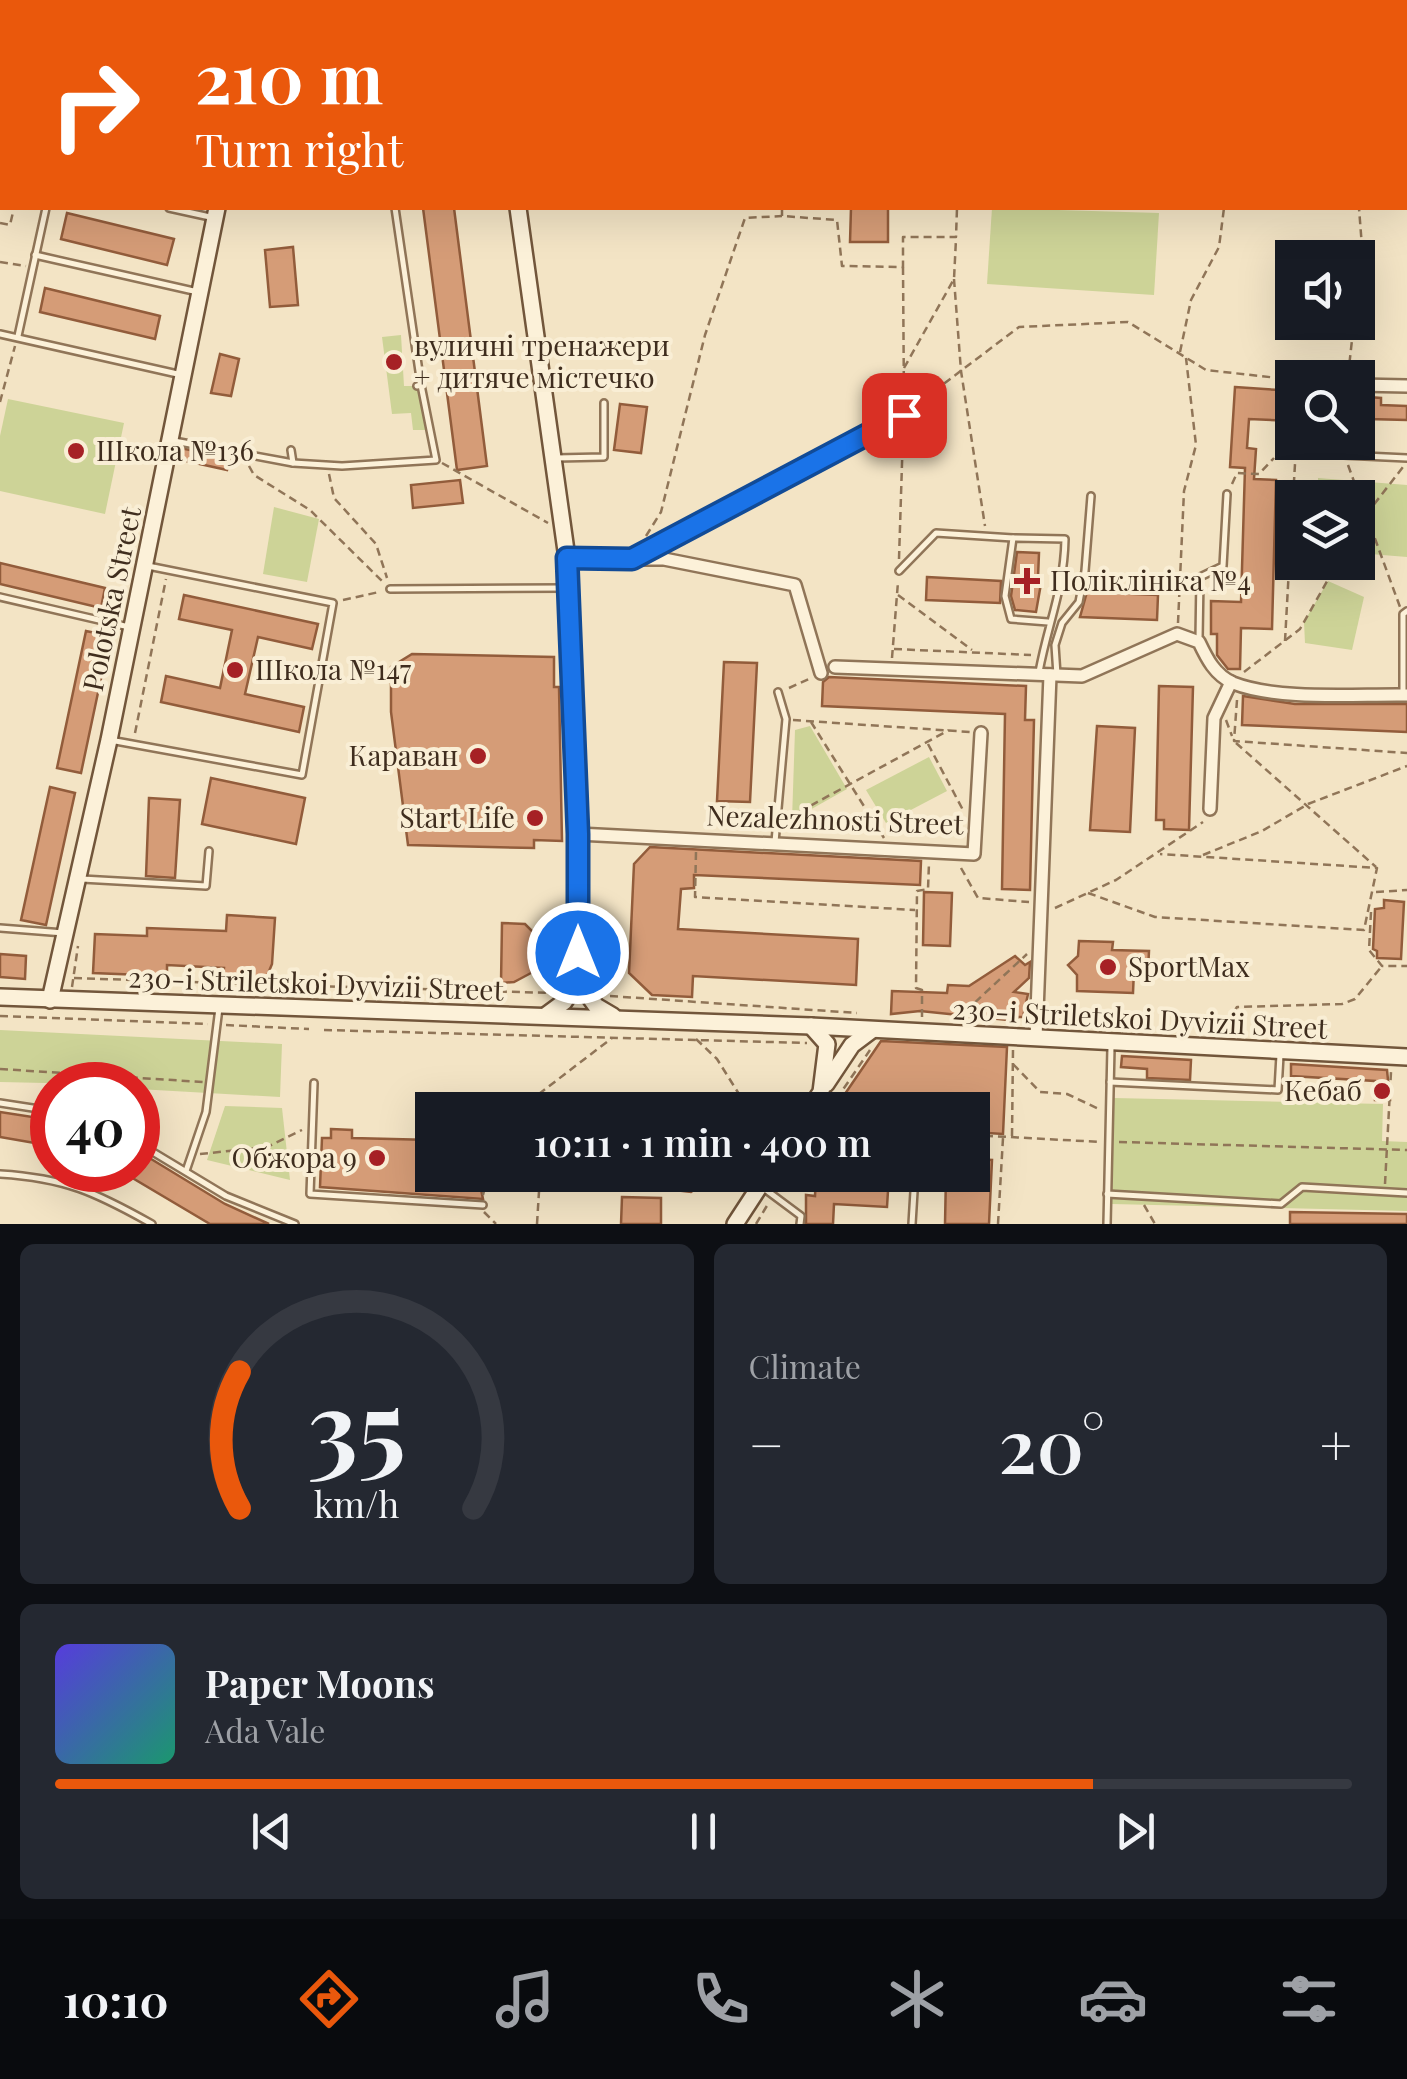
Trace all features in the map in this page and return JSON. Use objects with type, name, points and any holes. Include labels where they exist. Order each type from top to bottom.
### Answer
[{"type":"street","points":[[518,210],[567,558],[578,834],[578,981],[564,1002],[545,1016]]},
{"type":"street","name":"Polotska Street","points":[[51,993],[109,740],[216,213]]},
{"type":"street","points":[[1375,385],[1407,386]]},
{"type":"street","points":[[632,559],[904,415]]},
{"type":"street","points":[[567,558],[664,559],[796,585],[822,673]]},
{"type":"street","points":[[835,667],[1082,676],[1177,634],[1199,642],[1210,666],[1235,683],[1270,691],[1405,695]]},
{"type":"street","points":[[1036,1038],[1048,675]]},
{"type":"street","points":[[1207,815],[1214,718],[1235,683]]},
{"type":"street","name":"Nezalezhnosti Street","points":[[578,834],[974,854],[981,732]]},
{"type":"street","points":[[578,981],[596,1006],[616,1018]]},
{"type":"street","name":"230-i Striletskoi Dyvizii Street","points":[[0,997],[51,993],[218,1016],[616,1018],[810,1026],[873,1037],[1014,1037],[1400,1056]]},
{"type":"street","points":[[810,1026],[826,1044],[821,1092]]},
{"type":"street","points":[[821,1092],[852,1046],[873,1037]]},
{"type":"street","points":[[736,1224],[756,1192]]},
{"type":"lane","points":[[18,338],[46,210]]},
{"type":"lane","points":[[188,210],[216,213]]},
{"type":"lane","points":[[171,440],[243,456],[328,466],[436,460],[419,386],[395,210]]},
{"type":"lane","points":[[36,255],[200,292]]},
{"type":"lane","points":[[0,334],[184,376]]},
{"type":"lane","points":[[553,458],[604,457],[604,403]]},
{"type":"lane","points":[[291,450],[293,463]]},
{"type":"lane","points":[[1375,457],[1407,460]]},
{"type":"lane","points":[[1199,642],[1200,576],[1223,566],[1227,494]]},
{"type":"lane","points":[[1048,675],[1062,623],[1079,602],[1090,496]]},
{"type":"lane","points":[[898,571],[936,533],[1064,539],[1064,578],[1058,609],[1048,622],[1042,656],[1048,675]]},
{"type":"lane","points":[[1013,538],[1005,596],[1011,619],[1048,622]]},
{"type":"lane","points":[[109,740],[302,775],[333,603],[144,566]]},
{"type":"lane","points":[[390,589],[569,588]]},
{"type":"lane","points":[[0,597],[132,628]]},
{"type":"lane","points":[[1405,612],[1405,695]]},
{"type":"lane","points":[[775,845],[786,720],[778,692]]},
{"type":"lane","points":[[79,878],[206,886],[209,851]]},
{"type":"lane","points":[[0,928],[67,934]]},
{"type":"lane","points":[[186,1171],[206,1112],[218,1016]]},
{"type":"lane","points":[[1107,1224],[1111,1044]]},
{"type":"lane","points":[[1110,1082],[1278,1090],[1280,1051]]},
{"type":"lane","points":[[314,1083],[310,1194],[483,1205]]},
{"type":"lane","points":[[0,1104],[30,1109]]},
{"type":"lane","points":[[160,1156],[226,1196],[295,1224]]},
{"type":"lane","points":[[0,1174],[54,1178],[107,1199],[152,1224]]},
{"type":"lane","points":[[1108,1194],[1281,1204],[1302,1187],[1407,1194]]},
{"type":"lane","points":[[776,1192],[801,1216],[800,1224]]},
{"type":"lane","points":[[912,1224],[914,1192]]},
{"type":"path","points":[[0,222],[10,225],[14,210]]},
{"type":"path","points":[[782,210],[782,216]]},
{"type":"path","points":[[957,210],[954,279],[962,370],[986,533]]},
{"type":"path","points":[[1180,354],[1191,300],[1220,247],[1224,210]]},
{"type":"path","points":[[1359,210],[1361,240]]},
{"type":"path","points":[[632,559],[661,512],[706,335],[745,218],[837,220],[842,266],[903,267]]},
{"type":"path","points":[[891,670],[904,415],[903,237],[956,236]]},
{"type":"path","points":[[0,262],[32,267]]},
{"type":"path","points":[[904,369],[954,279]]},
{"type":"path","points":[[904,415],[1019,326],[1128,322],[1206,370],[1275,378]]},
{"type":"path","points":[[0,402],[18,338]]},
{"type":"path","points":[[1177,634],[1184,490],[1196,445],[1186,358]]},
{"type":"path","points":[[243,456],[254,474],[310,510],[390,589]]},
{"type":"path","points":[[1227,494],[1236,473],[1259,474],[1275,457]]},
{"type":"path","points":[[436,460],[563,532]]},
{"type":"path","points":[[1375,498],[1407,460]]},
{"type":"path","points":[[328,466],[334,498],[376,544],[390,589]]},
{"type":"path","points":[[1375,536],[1405,612]]},
{"type":"path","points":[[132,744],[168,571]]},
{"type":"path","points":[[1285,640],[1288,580]]},
{"type":"path","points":[[1234,741],[1235,683],[1300,629],[1328,580]]},
{"type":"path","points":[[333,603],[390,589]]},
{"type":"path","points":[[897,594],[976,653]]},
{"type":"path","points":[[893,648],[1042,656]]},
{"type":"path","points":[[778,692],[822,673]]},
{"type":"path","points":[[1220,705],[1234,741],[1377,868]]},
{"type":"path","points":[[786,720],[981,732]]},
{"type":"path","points":[[810,721],[892,850]]},
{"type":"path","points":[[776,825],[950,730]]},
{"type":"path","points":[[1234,741],[1407,752]]},
{"type":"path","points":[[927,743],[975,833]]},
{"type":"path","points":[[1200,856],[1262,831],[1308,804],[1407,766]]},
{"type":"path","points":[[952,852],[978,898],[1041,909],[1088,893],[1160,854],[1207,815]]},
{"type":"path","points":[[697,841],[695,897],[915,910]]},
{"type":"path","points":[[908,1016],[922,1018],[922,990],[916,988],[915,910],[917,891],[928,889],[930,852]]},
{"type":"path","points":[[1160,854],[1377,868]]},
{"type":"path","points":[[1377,868],[1369,950],[1382,966]]},
{"type":"path","points":[[1373,892],[1407,890]]},
{"type":"path","points":[[1088,893],[1155,918],[1364,930],[1372,901]]},
{"type":"path","points":[[972,1021],[956,1020],[1039,943]]},
{"type":"path","points":[[1211,1048],[1237,1007],[1342,1004],[1354,999],[1382,966],[1407,966]]},
{"type":"path","points":[[51,993],[69,978],[281,984]]},
{"type":"path","points":[[295,985],[302,985]]},
{"type":"path","points":[[317,986],[562,994]]},
{"type":"path","points":[[598,996],[860,1013]]},
{"type":"path","points":[[0,1016],[218,1016],[309,1030]]},
{"type":"path","points":[[677,1021],[716,1059],[737,1092]]},
{"type":"path","points":[[324,1030],[810,1044]]},
{"type":"path","points":[[541,1092],[614,1036]]},
{"type":"path","points":[[840,1092],[873,1037]]},
{"type":"path","points":[[1012,1137],[1014,1037]]},
{"type":"path","points":[[1384,1192],[1400,1056]]},
{"type":"path","points":[[1013,1064],[1040,1092],[1067,1094],[1110,1114]]},
{"type":"path","points":[[0,1070],[209,1082]]},
{"type":"path","points":[[191,1154],[267,1147],[312,1125]]},
{"type":"path","points":[[990,1136],[1407,1150]]},
{"type":"path","points":[[998,1224],[1002,1137]]},
{"type":"path","points":[[537,1224],[539,1192]]},
{"type":"path","points":[[1138,1196],[1155,1224]]},
{"type":"green space","points":[[992,210],[1159,213],[1154,295],[987,284]]},
{"type":"green space","name":"вуличні тренажери + дитяче містечко","points":[[401,335],[404,386],[417,386],[426,430],[413,430],[411,413],[392,414],[382,337]]},
{"type":"green space","points":[[8,399],[124,423],[105,514],[0,491],[0,436]]},
{"type":"green space","points":[[1375,482],[1407,485],[1407,557],[1375,554]]},
{"type":"green space","points":[[274,507],[319,519],[307,582],[263,574]]},
{"type":"green space","points":[[1328,581],[1364,597],[1352,650],[1305,643],[1304,622]]},
{"type":"green space","points":[[810,726],[847,789],[792,820],[795,730]]},
{"type":"green space","points":[[929,757],[947,791],[886,823],[866,790]]},
{"type":"green space","points":[[0,1030],[282,1044],[280,1097],[160,1090],[160,1062],[30,1062],[30,1083],[0,1082]]},
{"type":"green space","points":[[1114,1098],[1383,1104],[1382,1141],[1407,1142],[1407,1211],[1112,1204]]},
{"type":"green space","points":[[225,1106],[282,1108],[290,1180],[207,1160]]},
{"type":"building","points":[[423,210],[454,210],[487,466],[457,470]]},
{"type":"building","points":[[851,210],[888,210],[888,242],[850,242]]},
{"type":"building","points":[[67,213],[174,239],[167,265],[61,239]]},
{"type":"building","points":[[293,247],[298,305],[270,307],[265,250]]},
{"type":"building","points":[[45,288],[160,316],[155,339],[40,312]]},
{"type":"building","points":[[220,354],[239,359],[231,396],[211,393]]},
{"type":"building","points":[[1235,387],[1275,390],[1275,420],[1249,419],[1247,448],[1256,449],[1254,479],[1276,480],[1272,629],[1241,628],[1240,669],[1228,669],[1217,655],[1217,634],[1211,634],[1211,601],[1241,602],[1245,468],[1230,467]]},
{"type":"building","points":[[1375,398],[1381,398],[1381,405],[1407,406],[1407,420],[1375,419]]},
{"type":"building","points":[[620,404],[647,407],[641,453],[614,450]]},
{"type":"building","points":[[180,448],[230,458],[227,470],[177,459]]},
{"type":"building","points":[[460,480],[463,503],[413,508],[411,485]]},
{"type":"building","points":[[1017,552],[1039,553],[1038,578],[1042,578],[1036,612],[1015,610],[1011,596]]},
{"type":"building","points":[[0,563],[105,588],[101,608],[0,584]]},
{"type":"building","points":[[927,577],[1001,581],[1000,603],[926,600]]},
{"type":"building","points":[[1087,592],[1158,595],[1157,620],[1080,617]]},
{"type":"building","points":[[184,595],[318,624],[312,649],[258,637],[245,694],[304,707],[299,732],[161,702],[166,676],[220,688],[232,630],[179,619]]},
{"type":"building","points":[[86,631],[110,636],[81,773],[57,768]]},
{"type":"building","name":"Караван","points":[[412,654],[554,657],[554,687],[559,687],[562,841],[534,840],[534,848],[408,845],[391,712],[391,667]]},
{"type":"building","points":[[724,662],[757,663],[750,802],[717,801]]},
{"type":"building","points":[[829,677],[1026,686],[1025,720],[1034,720],[1030,890],[1002,889],[1005,714],[822,706],[823,682]]},
{"type":"building","points":[[1159,686],[1193,687],[1189,830],[1164,829],[1164,820],[1156,820]]},
{"type":"building","points":[[1243,696],[1295,704],[1407,704],[1407,732],[1242,725]]},
{"type":"building","points":[[1097,726],[1135,728],[1130,832],[1090,830]]},
{"type":"building","points":[[211,778],[305,798],[296,844],[202,824]]},
{"type":"building","points":[[50,787],[75,793],[46,925],[21,920]]},
{"type":"building","points":[[149,798],[180,800],[175,878],[146,876]]},
{"type":"building","points":[[650,847],[921,861],[920,885],[694,875],[694,888],[681,889],[678,929],[858,939],[856,985],[693,976],[692,997],[652,995],[629,973],[634,864]]},
{"type":"building","points":[[924,892],[952,893],[950,946],[923,945]]},
{"type":"building","points":[[1384,900],[1404,902],[1401,959],[1377,958],[1373,949],[1375,909],[1384,908]]},
{"type":"building","points":[[227,915],[275,918],[272,964],[267,976],[223,979],[224,968],[167,965],[167,976],[93,973],[95,934],[147,936],[147,928],[226,931]]},
{"type":"building","points":[[502,923],[525,924],[542,941],[531,973],[514,982],[501,983]]},
{"type":"building","name":"SportMax","points":[[1079,941],[1113,942],[1112,950],[1149,951],[1148,971],[1134,970],[1133,993],[1077,991],[1077,975],[1068,965],[1078,956]]},
{"type":"building","points":[[0,954],[26,956],[25,979],[0,977]]},
{"type":"building","points":[[1015,956],[1025,965],[1030,962],[1029,978],[1014,992],[1028,994],[1023,1017],[1017,1021],[920,1011],[891,1014],[892,991],[947,993],[948,985],[969,986]]},
{"type":"building","points":[[881,1041],[1007,1047],[1003,1134],[990,1133],[990,1092],[846,1092]]},
{"type":"building","points":[[1122,1056],[1191,1060],[1190,1080],[1147,1078],[1147,1069],[1121,1067]]},
{"type":"building","points":[[1291,1064],[1387,1070],[1390,1100],[1375,1100],[1375,1081],[1291,1076]]},
{"type":"building","points":[[0,1112],[30,1117],[30,1142],[0,1137]]},
{"type":"building","name":"Обжора 9","points":[[331,1129],[352,1130],[352,1138],[415,1140],[415,1192],[482,1192],[483,1199],[320,1187],[322,1138],[331,1138]]},
{"type":"building","points":[[992,1160],[989,1224],[945,1224],[946,1192],[990,1192]]},
{"type":"building","points":[[160,1164],[225,1204],[269,1224],[210,1224],[156,1192],[160,1192]]},
{"type":"building","points":[[815,1192],[888,1192],[887,1207],[834,1204],[833,1224],[806,1224],[806,1195],[815,1196]]},
{"type":"building","points":[[622,1197],[661,1198],[661,1224],[621,1224]]},
{"type":"building","points":[[1290,1212],[1407,1214],[1407,1224],[1290,1224]]},
{"type":"place","name":"вуличні тренажери + дитяче містечко","points":[[394,362]]},
{"type":"place","name":"Школа №136","points":[[76,451]]},
{"type":"place","name":"Поліклініка №4","points":[[1027,581]]},
{"type":"place","name":"Школа №147","points":[[235,670]]},
{"type":"place","name":"Караван","points":[[478,756]]},
{"type":"place","name":"Start Life","points":[[535,818]]},
{"type":"place","name":"SportMax","points":[[1108,967]]},
{"type":"place","name":"Кебаб","points":[[1382,1091]]},
{"type":"place","name":"Обжора 9","points":[[377,1158]]},
{"type":"route","points":[[578,953],[578,834],[567,558],[632,559],[904,415]]}]
